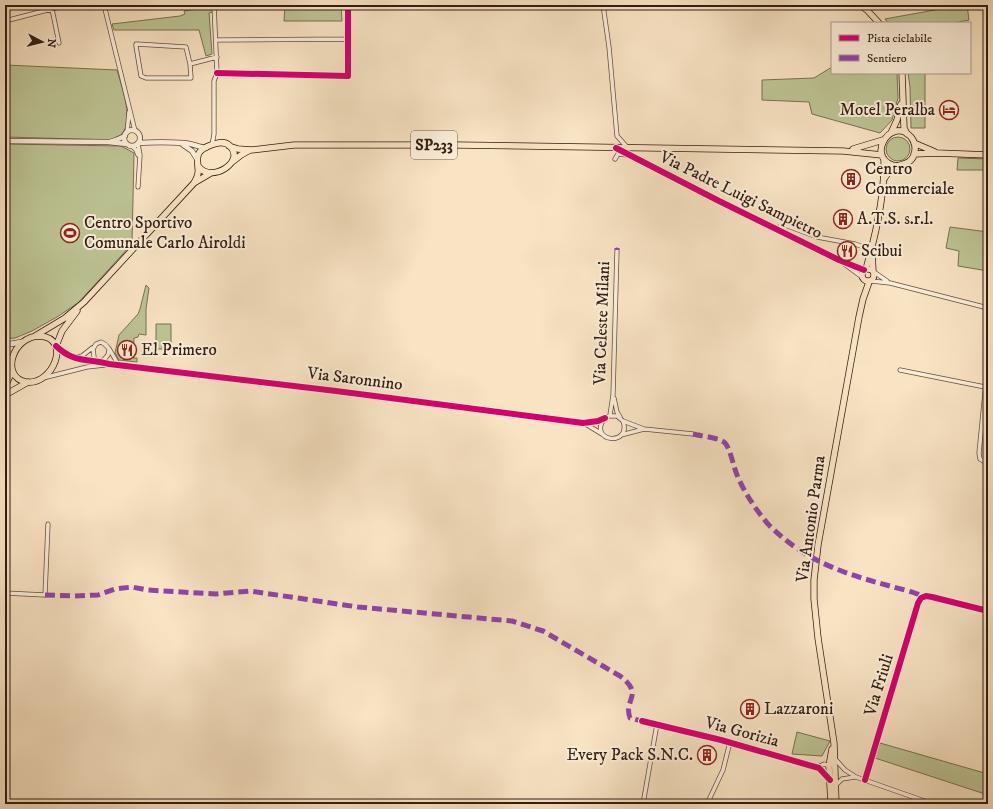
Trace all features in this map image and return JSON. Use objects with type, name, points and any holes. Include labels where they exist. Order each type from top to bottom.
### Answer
[{"type":"main road","points":[[860,5],[878,22]]},
{"type":"main road","points":[[884,179],[891,170],[909,162],[914,154],[914,143],[904,128],[902,74]]},
{"type":"main road","points":[[891,133],[897,120],[903,98]]},
{"type":"main road","points":[[891,133],[897,131],[907,134]]},
{"type":"main road","name":"SP233","points":[[843,151],[860,148],[883,140],[891,133]]},
{"type":"main road","points":[[872,250],[873,271],[875,276],[870,281],[866,281],[862,277],[862,274],[865,270],[872,250],[884,179],[881,145],[883,140]]},
{"type":"main road","name":"SP233","points":[[42,379],[51,370],[55,362],[57,354],[56,346],[62,331],[84,302],[194,183],[198,175],[197,159],[199,153],[220,142],[238,149],[251,150],[294,145],[843,151],[883,157],[888,163],[898,166]]},
{"type":"main road","points":[[914,143],[937,153]]},
{"type":"main road","points":[[229,146],[234,154],[232,162]]},
{"type":"main road","name":"SP233","points":[[194,183],[211,173],[228,166],[241,155],[251,150]]},
{"type":"main road","points":[[914,154],[937,153],[988,155]]},
{"type":"main road","points":[[198,166],[203,171],[211,173]]},
{"type":"main road","points":[[865,270],[873,271]]},
{"type":"main road","name":"Via Antonio Parma","points":[[862,277],[863,299]]},
{"type":"main road","name":"Via Antonio Parma","points":[[836,804],[834,743],[818,638],[814,599],[814,580],[818,545],[863,299],[870,281]]},
{"type":"main road","name":"SP233","points":[[22,342],[65,318],[84,302]]},
{"type":"main road","points":[[35,336],[47,337],[53,341],[56,346]]},
{"type":"main road","points":[[5,345],[22,342]]},
{"type":"main road","points":[[5,386],[10,376],[13,354],[22,342]]},
{"type":"main road","points":[[5,355],[9,360],[12,371],[16,377],[28,382]]},
{"type":"main road","points":[[5,395],[28,382],[42,379]]},
{"type":"main road","name":"Via Antonio Parma","points":[[831,804],[829,766],[834,743]]},
{"type":"street","points":[[5,21],[67,5]]},
{"type":"street","points":[[104,5],[135,131],[140,136],[151,142]]},
{"type":"street","points":[[212,145],[214,134],[214,81],[217,73],[214,5]]},
{"type":"street","points":[[217,73],[348,76],[348,5]]},
{"type":"street","points":[[603,5],[609,47],[617,136],[629,148]]},
{"type":"street","points":[[52,9],[59,43]]},
{"type":"street","points":[[216,40],[349,39]]},
{"type":"street","points":[[136,44],[186,47],[190,64],[190,78],[146,78],[141,76],[136,44]]},
{"type":"street","points":[[190,64],[217,57]]},
{"type":"street","points":[[130,109],[125,140],[138,153],[139,159]]},
{"type":"street","points":[[108,142],[116,140],[131,130],[135,131]]},
{"type":"street","points":[[138,187],[140,152],[138,144],[140,136]]},
{"type":"street","points":[[5,141],[108,142],[130,145],[151,142],[181,143],[206,148]]},
{"type":"street","points":[[181,143],[192,151],[197,159]]},
{"type":"street","name":"Via Padre Luigi Sampietro","points":[[616,148],[839,260],[865,270]]},
{"type":"street","points":[[615,159],[618,154],[630,155]]},
{"type":"street","name":"Via Padre Luigi Sampietro","points":[[776,228],[785,225],[817,237],[855,244],[872,250]]},
{"type":"street","name":"Via Celeste Milani","points":[[613,395],[617,250]]},
{"type":"street","name":"Via Padre Luigi Sampietro","points":[[839,260],[862,277]]},
{"type":"street","points":[[873,271],[890,283]]},
{"type":"street","points":[[870,281],[890,283],[988,308]]},
{"type":"street","points":[[73,358],[82,356],[98,343],[103,343],[108,346],[119,365]]},
{"type":"street","name":"Via Saronnino","points":[[56,346],[73,358],[97,364],[119,365],[336,391],[583,423],[598,421],[610,415],[616,416],[644,429],[693,434]]},
{"type":"street","points":[[93,347],[97,364],[108,356],[109,350]]},
{"type":"street","points":[[988,362],[979,448],[980,459],[988,464]]},
{"type":"street","name":"Via Saronnino","points":[[42,379],[97,364]]},
{"type":"street","points":[[900,370],[985,387]]},
{"type":"street","points":[[610,415],[613,395]]},
{"type":"street","points":[[613,395],[617,412],[622,420],[624,428],[621,435]]},
{"type":"street","points":[[602,434],[600,427],[604,418]]},
{"type":"street","name":"Via Saronnino","points":[[583,423],[609,439],[614,439],[621,435],[644,429]]},
{"type":"street","points":[[5,593],[45,595],[48,524]]},
{"type":"street","name":"Via Friuli","points":[[865,780],[918,603],[921,598],[926,596],[932,597],[988,611]]},
{"type":"street","name":"Via Gorizia","points":[[642,721],[730,742],[819,768],[822,764],[829,766]]},
{"type":"street","points":[[643,804],[657,724]]},
{"type":"street","points":[[707,804],[723,770],[730,742]]},
{"type":"street","points":[[835,759],[845,770],[856,777],[933,804]]},
{"type":"street","points":[[829,766],[833,773],[835,786]]},
{"type":"street","points":[[819,768],[830,780]]},
{"type":"street","points":[[835,786],[842,779],[856,777]]},
{"type":"green space","points":[[285,5],[341,5],[342,21],[284,21]]},
{"type":"green space","points":[[967,5],[969,20],[958,22],[887,22],[885,19]]},
{"type":"green space","points":[[212,6],[213,12],[209,13],[212,54],[206,56],[199,30],[114,30],[112,24],[180,16],[185,14],[184,11]]},
{"type":"green space","points":[[5,65],[117,70],[127,109],[125,128],[121,135],[113,140],[5,137]]},
{"type":"green space","points":[[831,68],[831,74],[897,74],[898,98],[892,120],[880,133],[812,114],[809,102],[762,100],[762,80],[814,78]]},
{"type":"green space","points":[[908,74],[925,74],[925,128],[911,128]]},
{"type":"green space","points":[[898,137],[907,140],[910,149],[907,158],[898,161],[889,158],[886,149],[889,140]]},
{"type":"green space","name":"Centro Sportivo Comunale Carlo Airoldi","points":[[5,144],[121,146],[134,153],[132,244],[78,303],[32,331],[15,338],[5,339]]},
{"type":"green space","points":[[958,158],[988,159],[988,170],[957,170]]},
{"type":"green space","points":[[950,227],[988,232],[988,271],[958,266],[959,251],[946,248]]},
{"type":"green space","points":[[146,285],[149,288],[146,309],[146,335],[139,334],[138,337],[134,338],[133,358],[137,358],[137,362],[119,360],[115,353],[119,335],[138,314]]},
{"type":"green space","points":[[156,324],[171,324],[171,349],[156,349]]},
{"type":"green space","points":[[797,732],[830,741],[822,756],[792,754]]},
{"type":"green space","points":[[880,743],[988,774],[988,795],[875,758]]},
{"type":"marked path","points":[[693,434],[715,438],[725,443],[729,449],[740,481],[755,507],[768,524],[800,551],[853,575],[912,592],[920,595],[921,598]]},
{"type":"marked path","points":[[45,595],[98,595],[115,589],[132,587],[147,590],[216,594],[250,591],[358,607],[512,621],[543,631],[620,676],[631,688],[632,697],[629,706],[630,718],[642,721]]},
{"type":"cycle path","points":[[217,73],[348,76],[348,5]]},
{"type":"cycle path","points":[[616,148],[719,201],[839,260],[864,270]]},
{"type":"cycle path","points":[[56,346],[69,356],[82,360],[109,364],[336,391],[583,423],[598,421],[605,418]]},
{"type":"cycle path","points":[[865,780],[918,603],[921,598],[926,596],[932,597],[988,611]]},
{"type":"cycle path","points":[[642,721],[721,740],[819,768],[830,780]]},
{"type":"place","name":"Motel Peralba","points":[[949,110]]},
{"type":"place","name":"Centro Commerciale","points":[[851,179]]},
{"type":"place","name":"A.T.S. s.r.l.","points":[[843,219]]},
{"type":"place","name":"Centro Sportivo Comunale Carlo Airoldi","points":[[70,233]]},
{"type":"place","name":"Scibui","points":[[847,251]]},
{"type":"place","name":"El Primero","points":[[127,350]]},
{"type":"place","name":"Lazzaroni","points":[[750,709]]},
{"type":"place","name":"Every Pack S.N.C.","points":[[707,755]]}]
